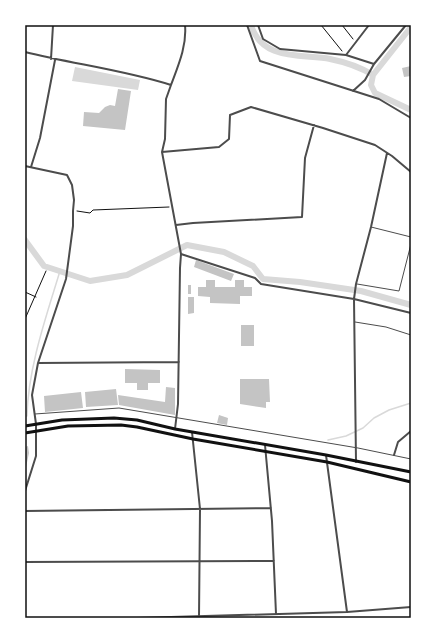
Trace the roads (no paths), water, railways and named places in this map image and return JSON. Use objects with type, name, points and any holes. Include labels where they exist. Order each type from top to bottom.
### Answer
[{"type":"main road","points":[[25,426],[62,420],[114,418],[136,420],[175,429],[411,472]]},
{"type":"main road","points":[[25,433],[68,426],[121,425],[137,427],[193,439],[327,462],[411,482]]},
{"type":"street","points":[[51,59],[53,25]]},
{"type":"street","points":[[175,429],[178,404],[181,254],[162,152],[165,139],[166,100],[179,64],[186,35],[185,25]]},
{"type":"street","points":[[247,25],[260,61],[379,100],[411,118]]},
{"type":"street","points":[[258,25],[263,40],[280,49],[346,55],[374,64]]},
{"type":"street","points":[[346,55],[369,25]]},
{"type":"street","points":[[353,91],[365,80],[374,64],[406,25]]},
{"type":"street","points":[[25,52],[55,60],[148,78],[171,85]]},
{"type":"street","points":[[31,167],[40,138],[55,60]]},
{"type":"street","points":[[162,152],[219,146],[229,139],[230,114],[251,107],[314,125],[375,145],[406,166],[411,172]]},
{"type":"street","points":[[176,226],[192,223],[302,217],[305,158],[314,125]]},
{"type":"street","points":[[356,462],[354,299],[356,284],[371,227],[387,153]]},
{"type":"street","points":[[25,166],[67,175],[72,185],[74,200],[74,226],[66,279],[38,363],[32,395],[36,424],[36,456],[25,491]]},
{"type":"street","points":[[181,254],[255,278],[261,284],[354,299],[411,313]]},
{"type":"street","points":[[38,363],[179,362]]},
{"type":"street","points":[[394,455],[398,442],[411,431]]},
{"type":"street","points":[[192,432],[200,509],[199,617]]},
{"type":"street","points":[[265,445],[271,508],[276,614]]},
{"type":"street","points":[[326,456],[347,612]]},
{"type":"street","points":[[25,511],[271,508]]},
{"type":"street","points":[[25,562],[274,561]]},
{"type":"street","points":[[137,618],[347,612],[411,607]]},
{"type":"lane","points":[[371,227],[411,237]]},
{"type":"lane","points":[[356,284],[399,291],[411,244]]},
{"type":"lane","points":[[354,322],[386,327],[411,335]]},
{"type":"lane","points":[[34,414],[119,408],[177,416],[411,459]]},
{"type":"waterway","points":[[251,25],[256,37],[264,45],[273,50],[295,56],[336,60],[358,67],[373,75]]},
{"type":"waterway","points":[[411,27],[373,75],[371,85],[375,93],[411,110]]},
{"type":"waterway","points":[[25,240],[44,266],[90,281],[127,275],[187,245],[224,252],[253,266],[263,279],[300,282],[361,291],[411,305]]},
{"type":"waterway","points":[[25,416],[27,416],[28,398],[34,361],[60,271]]},
{"type":"waterway","points":[[328,440],[346,436],[363,428],[374,418],[389,410],[411,403]]}]
